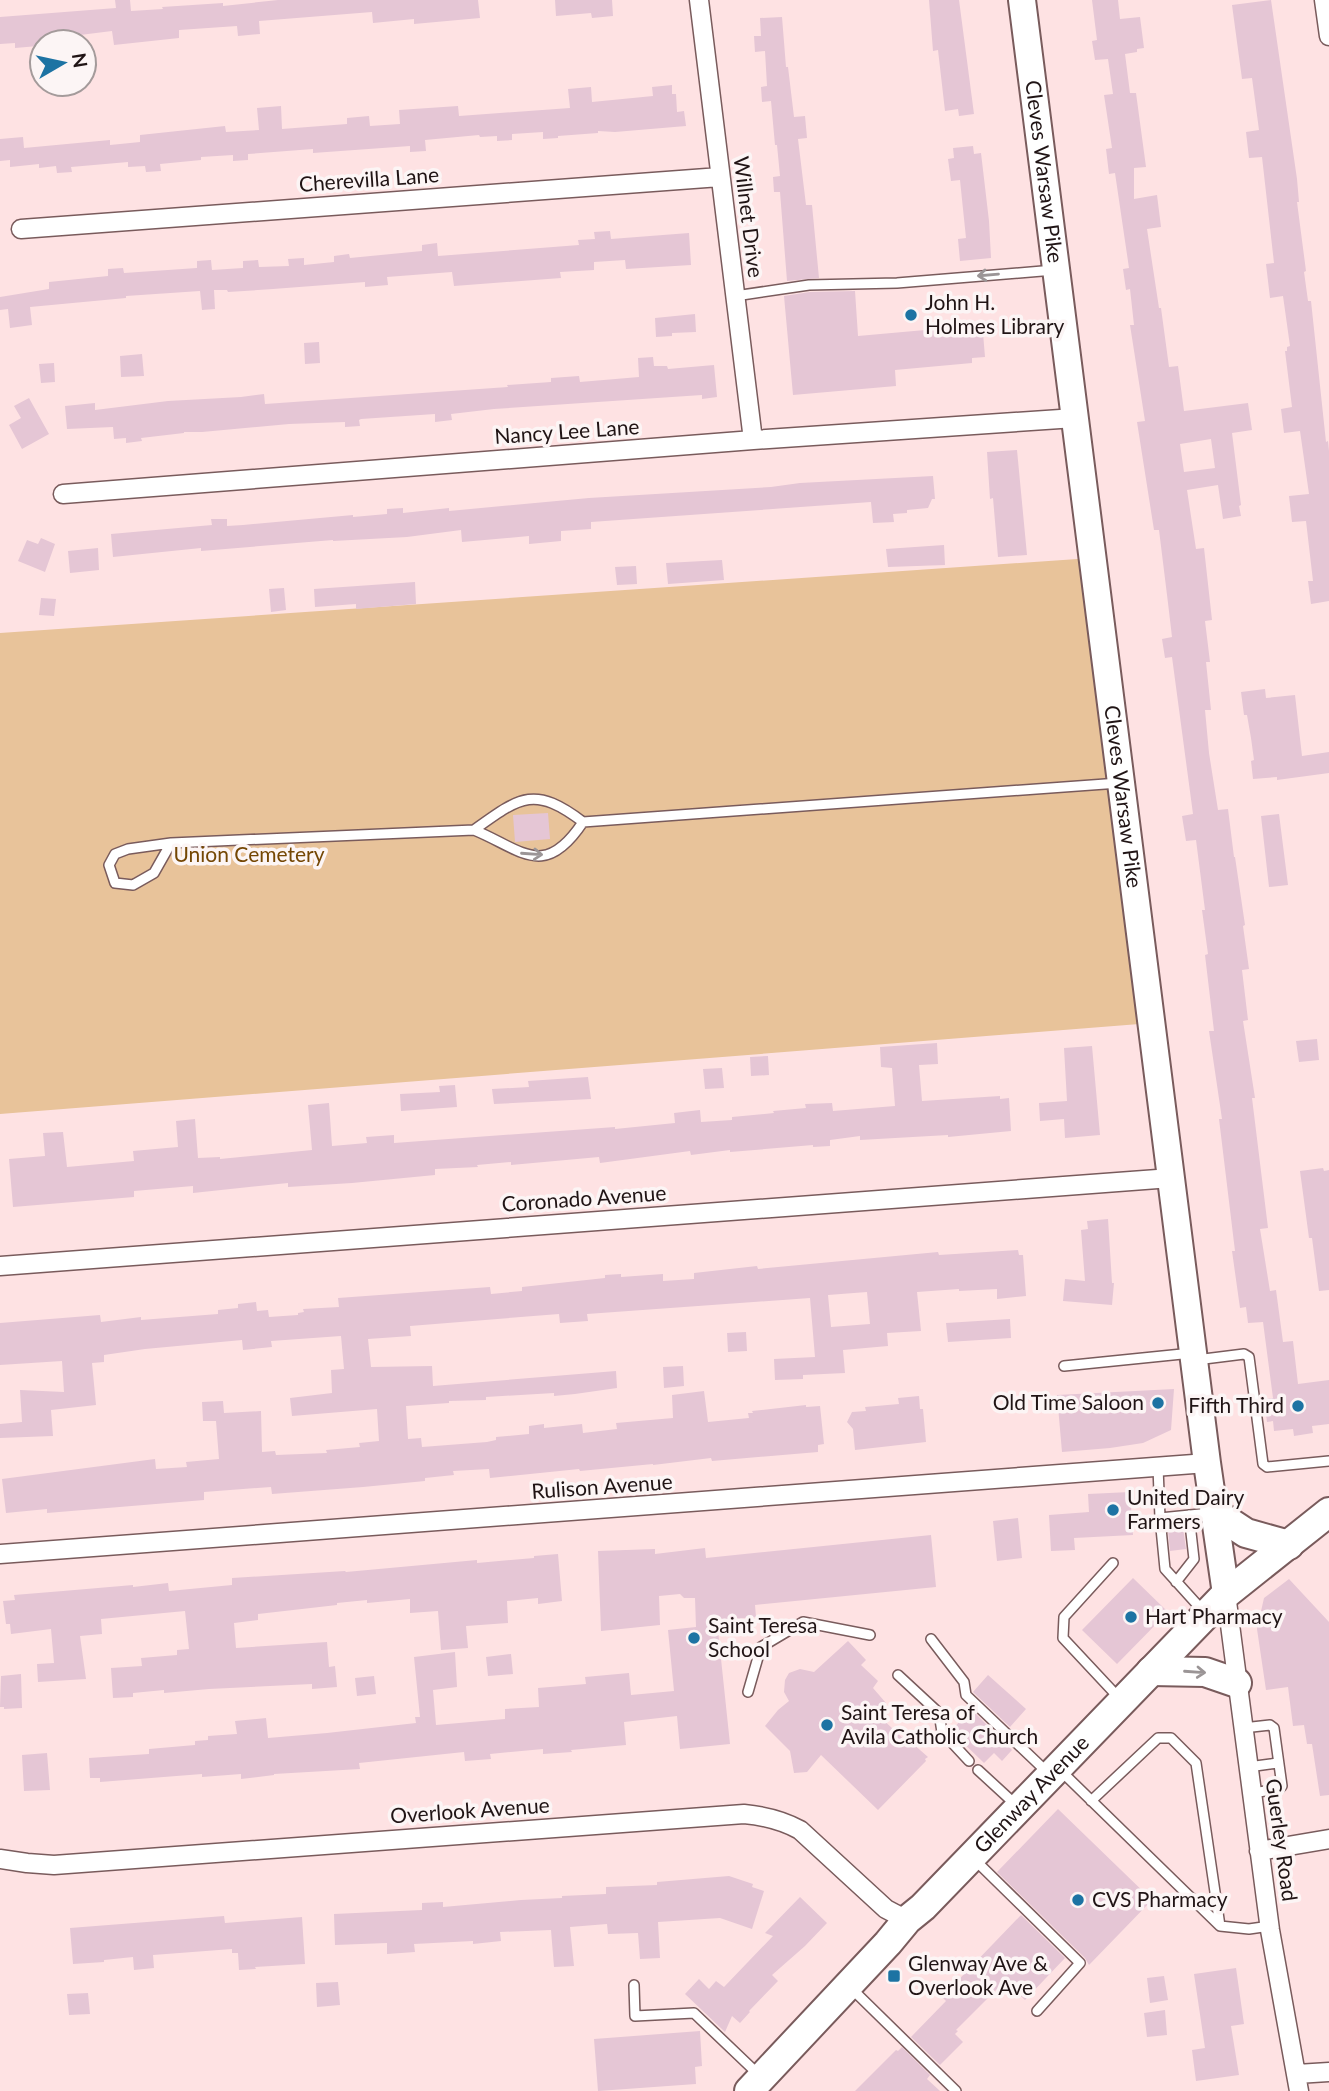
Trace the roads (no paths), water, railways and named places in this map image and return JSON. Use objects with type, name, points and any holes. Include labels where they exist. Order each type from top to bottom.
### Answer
[{"type":"main road","name":"Glenway Avenue","points":[[755,2084],[907,1920],[923,1907],[1226,1594],[1329,1513]]},
{"type":"main road","points":[[1202,1514],[1246,1533],[1289,1545]]},
{"type":"main road","points":[[1151,1671],[1205,1672],[1237,1683]]},
{"type":"street","name":"Willnet Drive","points":[[699,0],[753,440]]},
{"type":"street","name":"Cleves Warsaw Pike","points":[[1022,0],[1207,1463],[1202,1514],[1226,1594]]},
{"type":"street","points":[[1324,0],[1329,36]]},
{"type":"street","name":"Cherevilla Lane","points":[[21,229],[720,177]]},
{"type":"street","name":"Nancy Lee Lane","points":[[63,494],[753,440],[1075,418]]},
{"type":"street","name":"Coronado Avenue","points":[[0,1266],[1171,1178]]},
{"type":"street","name":"Rulison Avenue","points":[[0,1554],[1207,1463]]},
{"type":"street","name":"Guerley Road","points":[[1226,1594],[1270,1926],[1298,2083]]},
{"type":"street","name":"Overlook Avenue","points":[[0,1859],[54,1865],[744,1814],[766,1816],[800,1830],[887,1909],[907,1920]]},
{"type":"street","points":[[1259,1851],[1329,1839]]},
{"type":"street","points":[[1298,2083],[1329,2072]]},
{"type":"lane","points":[[735,296],[809,285],[897,283],[1056,270]]},
{"type":"lane","points":[[474,830],[509,807],[523,800],[537,798],[564,808],[583,822],[1121,783]]},
{"type":"lane","points":[[171,843],[154,873],[133,885],[115,883],[109,865],[116,854],[128,849],[171,843],[474,830],[495,838],[522,854],[534,856],[557,850],[573,836],[583,822]]},
{"type":"lane","points":[[1064,1366],[1244,1354],[1249,1357],[1263,1464],[1267,1467],[1329,1461]]},
{"type":"lane","points":[[1158,1467],[1165,1569],[1206,1614]]},
{"type":"lane","points":[[1160,1518],[1202,1514],[1194,1559],[1176,1583]]},
{"type":"lane","points":[[1113,1563],[1064,1617],[1063,1638],[1121,1701]]},
{"type":"lane","points":[[748,1692],[761,1647],[803,1622],[870,1635]]},
{"type":"lane","points":[[931,1639],[964,1682],[966,1695],[1091,1801],[1220,1926],[1249,1929],[1270,1926]]},
{"type":"lane","points":[[898,1675],[940,1713],[942,1732],[969,1760]]},
{"type":"lane","points":[[1243,1728],[1270,1725],[1273,1728],[1282,1786],[1279,1789],[1252,1793]]},
{"type":"lane","points":[[1091,1801],[1158,1738],[1171,1738],[1196,1763],[1220,1926]]},
{"type":"lane","points":[[1248,1767],[1278,1762]]},
{"type":"lane","points":[[978,1770],[1018,1807]]},
{"type":"lane","points":[[971,1857],[1080,1963],[1037,2011]]},
{"type":"lane","points":[[634,1985],[635,2016],[694,2013],[755,2084]]},
{"type":"lane","points":[[848,1985],[956,2091]]},
{"type":"place","name":"John H. Holmes Library","points":[[911,315]]},
{"type":"place","name":"Old Time Saloon","points":[[1158,1403]]},
{"type":"place","name":"Fifth Third","points":[[1298,1406]]},
{"type":"place","name":"United Dairy Farmers","points":[[1113,1510]]},
{"type":"place","name":"Hart Pharmacy","points":[[1131,1617]]},
{"type":"place","name":"Saint Teresa School","points":[[694,1638]]},
{"type":"place","name":"Saint Teresa of Avila Catholic Church","points":[[827,1725]]},
{"type":"place","name":"CVS Pharmacy","points":[[1078,1900]]},
{"type":"place","name":"Glenway Ave & Overlook Ave","points":[[894,1976]]},
{"type":"park label","name":"Union Cemetery","points":[[249,855]]}]
